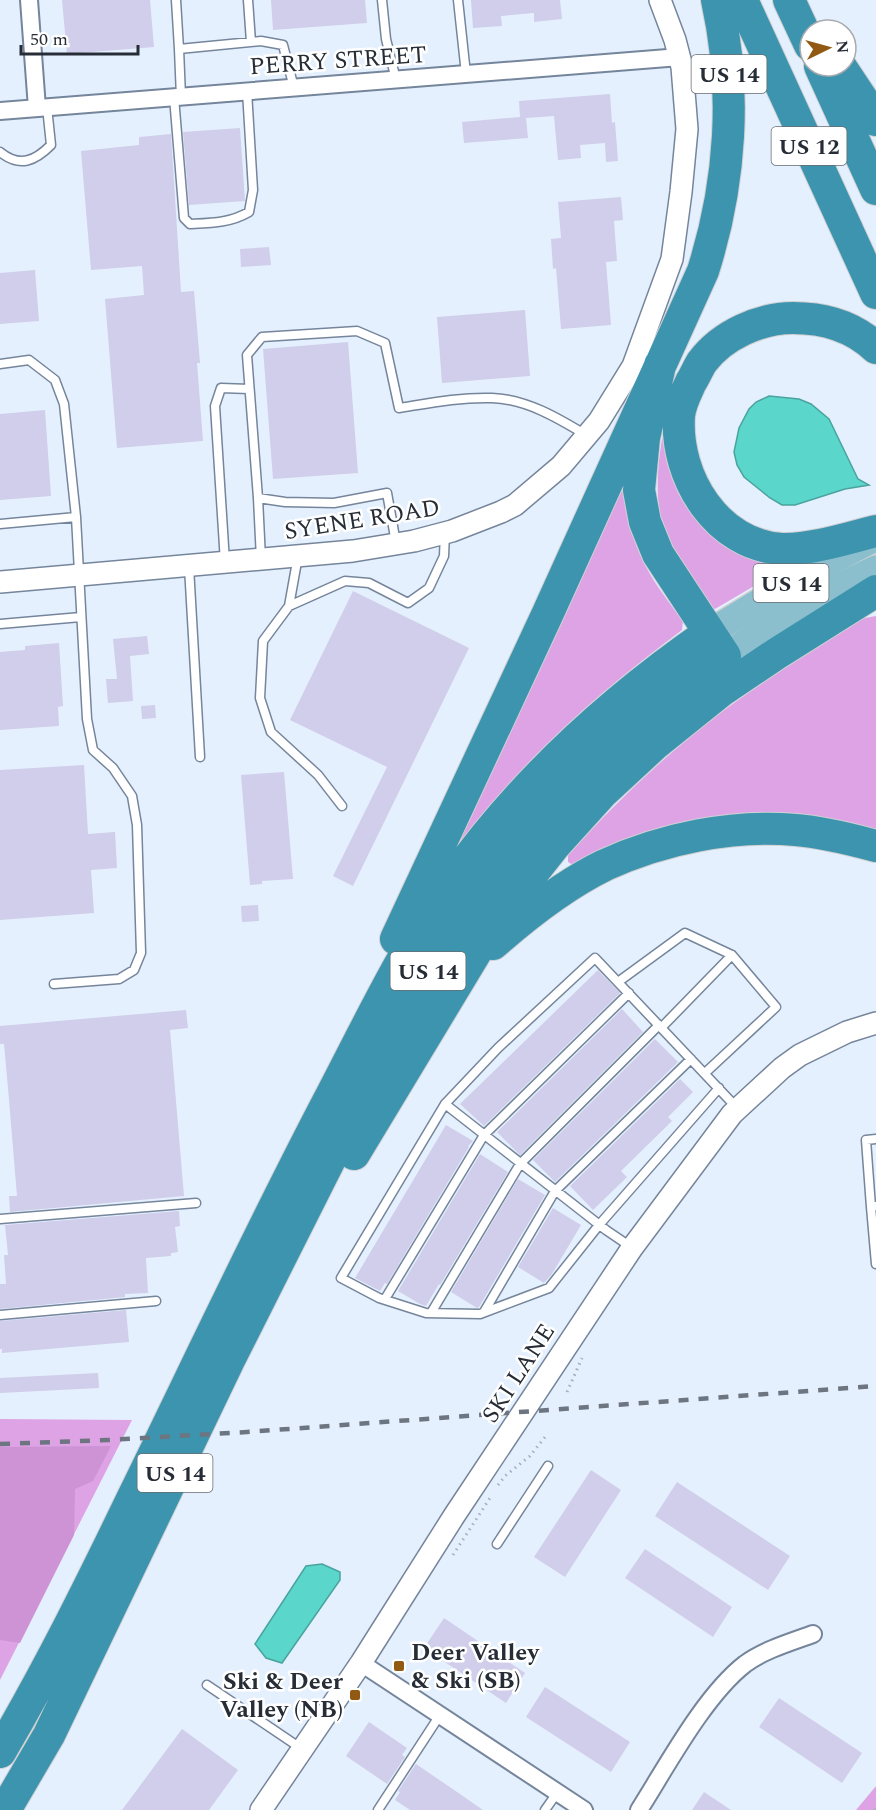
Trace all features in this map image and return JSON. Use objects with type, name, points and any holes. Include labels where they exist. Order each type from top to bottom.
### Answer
[{"type":"highway","name":"US 14","points":[[660,365],[703,271],[721,200],[728,148],[729,81],[725,40],[717,0]]},
{"type":"highway","name":"US 12","points":[[742,0],[876,293]]},
{"type":"highway","points":[[790,0],[804,18]]},
{"type":"highway","points":[[790,0],[798,18]]},
{"type":"highway","name":"US 12","points":[[825,78],[876,189]]},
{"type":"highway","points":[[848,78],[876,120]]},
{"type":"highway","points":[[876,348],[857,333],[835,323],[798,318],[766,322],[736,332],[720,343],[703,362],[684,396],[679,416],[682,455],[688,474],[702,501],[726,528],[751,541],[782,549],[809,546],[876,531]]},
{"type":"highway","points":[[660,365],[644,438],[639,490],[645,522],[658,554],[717,645]]},
{"type":"highway","points":[[309,1137],[417,888],[548,613],[660,365]]},
{"type":"highway","name":"US 14","points":[[230,1360],[463,970],[494,922],[554,846],[602,793],[647,751],[721,692],[776,654],[876,591]]},
{"type":"highway","name":"US 14","points":[[0,1752],[28,1705],[96,1574],[309,1137],[413,939],[454,878],[510,808],[563,752],[664,665],[717,645]]},
{"type":"highway","name":"US 14","points":[[5,1810],[49,1735],[230,1360],[384,1052],[428,970],[472,904],[526,835],[580,774],[717,645]]},
{"type":"highway","points":[[463,970],[517,923],[565,888],[603,866],[637,852],[698,836],[759,829],[796,830],[836,836],[876,846]]},
{"type":"main road","name":"US 14","points":[[717,645],[804,575],[876,538]]},
{"type":"main road","points":[[717,645],[780,619],[876,569]]},
{"type":"street","points":[[29,0],[42,107]]},
{"type":"street","name":"SYENE ROAD","points":[[0,582],[261,560],[353,551],[396,544],[445,533],[487,519],[515,505],[561,466],[599,420],[633,366],[672,259],[687,129],[680,57],[660,0]]},
{"type":"street","name":"PERRY STREET","points":[[0,111],[680,57]]},
{"type":"street","name":"SKI LANE","points":[[267,1808],[302,1749],[361,1663],[454,1516],[632,1248],[738,1109],[782,1068],[800,1055],[840,1035],[876,1023]]},
{"type":"street","points":[[639,1810],[717,1692],[746,1664],[781,1646],[813,1634]]},
{"type":"street","points":[[361,1663],[584,1810]]},
{"type":"lane","points":[[176,0],[184,218],[190,224],[219,223],[238,219],[249,212],[253,190],[247,91]]},
{"type":"lane","points":[[248,0],[251,42]]},
{"type":"lane","points":[[382,0],[386,39],[396,80]]},
{"type":"lane","points":[[458,0],[466,74]]},
{"type":"lane","points":[[179,49],[261,41],[283,45],[294,88]]},
{"type":"lane","points":[[0,152],[7,158],[22,161],[38,158],[51,145],[42,107]]},
{"type":"lane","points":[[261,560],[247,355],[262,337],[357,331],[386,343],[399,408],[454,399],[494,398],[538,410],[587,435]]},
{"type":"lane","points":[[0,363],[29,360],[55,380],[64,404],[76,517],[87,719],[93,750],[113,768],[132,796],[137,825],[141,953],[134,970],[119,979],[54,984]]},
{"type":"lane","points":[[225,563],[214,406],[221,388],[249,389]]},
{"type":"lane","points":[[258,498],[285,502],[334,503],[387,493],[396,544]]},
{"type":"lane","points":[[0,524],[76,517]]},
{"type":"lane","points":[[289,606],[345,581],[369,583],[408,603],[429,588],[444,556],[445,533]]},
{"type":"lane","points":[[298,556],[289,606],[263,641],[260,698],[271,732],[318,775],[342,806]]},
{"type":"lane","points":[[189,566],[200,757]]},
{"type":"lane","points":[[0,624],[81,617]]},
{"type":"lane","points":[[618,982],[685,933],[732,955],[776,1007],[705,1073]]},
{"type":"lane","points":[[431,1313],[520,1164],[732,955]]},
{"type":"lane","points":[[719,1089],[549,1288],[480,1314],[431,1313],[385,1299],[341,1278],[445,1104],[498,1048],[596,958],[738,1109]]},
{"type":"lane","points":[[385,1299],[484,1135],[629,993]]},
{"type":"lane","points":[[484,1312],[555,1191],[691,1059]]},
{"type":"lane","points":[[445,1104],[600,1226],[632,1248]]},
{"type":"lane","points":[[876,1139],[866,1140],[874,1207],[876,1264]]},
{"type":"lane","points":[[0,1219],[196,1203]]},
{"type":"lane","points":[[0,1315],[156,1301]]},
{"type":"lane","points":[[497,1544],[548,1467]]},
{"type":"lane","points":[[207,1685],[302,1749]]},
{"type":"lane","points":[[378,1810],[440,1715]]},
{"type":"lane","points":[[545,1810],[557,1793]]},
{"type":"path","points":[[497,1486],[505,1476],[530,1456],[545,1437]]},
{"type":"path","points":[[447,1563],[492,1494]]},
{"type":"shaded area","points":[[769,396],[799,399],[811,404],[829,419],[858,479],[869,485],[845,489],[795,505],[782,505],[744,477],[737,465],[734,452],[739,428],[749,409],[756,402]]},
{"type":"shaded area","points":[[669,434],[672,466],[790,563],[715,609],[701,597],[679,565],[664,531],[660,514],[658,478],[662,439]]},
{"type":"shaded area","points":[[618,480],[626,486],[630,526],[635,543],[659,589],[683,621],[682,630],[618,680],[557,734],[500,794],[447,862]]},
{"type":"shaded area","points":[[876,616],[876,834],[850,827],[573,865],[568,862],[568,855],[619,802],[711,720],[859,619]]},
{"type":"shaded area","points":[[0,1419],[132,1420],[0,1680]]},
{"type":"shaded area","points":[[111,1446],[93,1481],[75,1489],[74,1535],[20,1643],[0,1640],[0,1447]]},
{"type":"shaded area","points":[[322,1564],[340,1572],[340,1580],[282,1663],[266,1658],[255,1644],[306,1566]]},
{"type":"shaded area","points":[[876,1786],[876,1810],[856,1810]]},
{"type":"building","points":[[62,0],[150,0],[154,47],[67,54]]},
{"type":"building","points":[[271,0],[365,0],[367,23],[273,30]]},
{"type":"building","points":[[471,0],[560,0],[562,19],[534,22],[534,13],[501,16],[502,26],[473,28]]},
{"type":"building","points":[[610,94],[618,161],[606,162],[605,143],[580,145],[581,158],[558,160],[554,116],[526,118],[528,138],[464,143],[462,122],[520,117],[519,101]]},
{"type":"building","points":[[240,128],[245,201],[189,205],[183,132]]},
{"type":"building","points":[[171,134],[181,292],[194,291],[203,441],[117,448],[105,299],[144,295],[142,266],[91,270],[81,151],[139,145],[139,137]]},
{"type":"building","points":[[621,197],[623,220],[614,221],[617,261],[606,262],[611,325],[561,329],[551,239],[561,238],[558,202]]},
{"type":"building","points":[[269,247],[271,265],[241,267],[240,249]]},
{"type":"building","points":[[35,270],[39,321],[0,324],[0,273]]},
{"type":"building","points":[[525,310],[530,376],[442,383],[437,317]]},
{"type":"building","points":[[348,342],[358,473],[273,479],[263,349]]},
{"type":"building","points":[[45,410],[51,496],[0,500],[0,414]]},
{"type":"building","points":[[353,591],[469,648],[353,886],[333,876],[387,767],[290,720]]},
{"type":"building","points":[[147,636],[149,654],[130,656],[133,701],[108,703],[106,679],[117,679],[113,639]]},
{"type":"building","points":[[59,643],[63,706],[58,707],[59,726],[0,730],[0,652],[25,650],[25,646]]},
{"type":"building","points":[[155,705],[156,718],[142,719],[141,706]]},
{"type":"building","points":[[84,765],[88,834],[115,832],[117,868],[91,870],[94,913],[0,920],[0,770]]},
{"type":"building","points":[[284,772],[293,879],[262,881],[262,884],[250,885],[241,775]]},
{"type":"building","points":[[258,905],[259,921],[242,922],[241,906]]},
{"type":"building","points":[[598,970],[620,993],[484,1126],[460,1104]]},
{"type":"building","points":[[622,1009],[643,1032],[520,1155],[497,1132]]},
{"type":"building","points":[[186,1010],[188,1028],[170,1030],[184,1196],[10,1212],[9,1196],[17,1196],[4,1044],[0,1044],[0,1026]]},
{"type":"building","points":[[655,1039],[678,1062],[555,1182],[533,1160]]},
{"type":"building","points":[[680,1079],[693,1092],[668,1117],[672,1121],[621,1171],[627,1177],[593,1210],[570,1186]]},
{"type":"building","points":[[446,1125],[473,1141],[387,1284],[385,1283],[380,1291],[355,1278]]},
{"type":"building","points":[[480,1154],[508,1172],[426,1306],[420,1304],[398,1291]]},
{"type":"building","points":[[518,1179],[545,1195],[477,1308],[451,1292]]},
{"type":"building","points":[[553,1208],[581,1225],[552,1274],[544,1283],[518,1267]]},
{"type":"building","points":[[179,1211],[180,1226],[175,1227],[178,1252],[171,1253],[171,1256],[146,1258],[148,1293],[0,1309],[0,1284],[6,1284],[4,1255],[8,1255],[5,1225]]},
{"type":"building","points":[[126,1310],[129,1342],[2,1353],[0,1349],[0,1321]]},
{"type":"building","points":[[98,1373],[99,1388],[0,1393],[0,1378]]},
{"type":"building","points":[[591,1470],[621,1490],[565,1577],[534,1557]]},
{"type":"building","points":[[677,1482],[790,1556],[768,1590],[655,1516]]},
{"type":"building","points":[[645,1549],[732,1607],[713,1637],[625,1578]]},
{"type":"building","points":[[444,1618],[525,1673],[506,1703],[424,1648]]},
{"type":"building","points":[[545,1687],[630,1742],[611,1772],[526,1717]]},
{"type":"building","points":[[779,1698],[862,1753],[842,1783],[759,1727]]},
{"type":"building","points":[[369,1722],[407,1748],[402,1755],[405,1757],[387,1784],[346,1756]]},
{"type":"building","points":[[182,1729],[238,1770],[209,1810],[122,1810]]},
{"type":"building","points":[[416,1764],[483,1810],[410,1810],[395,1800],[400,1792],[398,1791]]},
{"type":"building","points":[[704,1792],[731,1810],[692,1810]]},
{"type":"railway","points":[[0,1444],[247,1432],[876,1386]]},
{"type":"place","name":"Deer Valley & Ski (SB)","points":[[399,1666]]},
{"type":"place","name":"Ski & Deer Valley (NB)","points":[[355,1695]]}]
